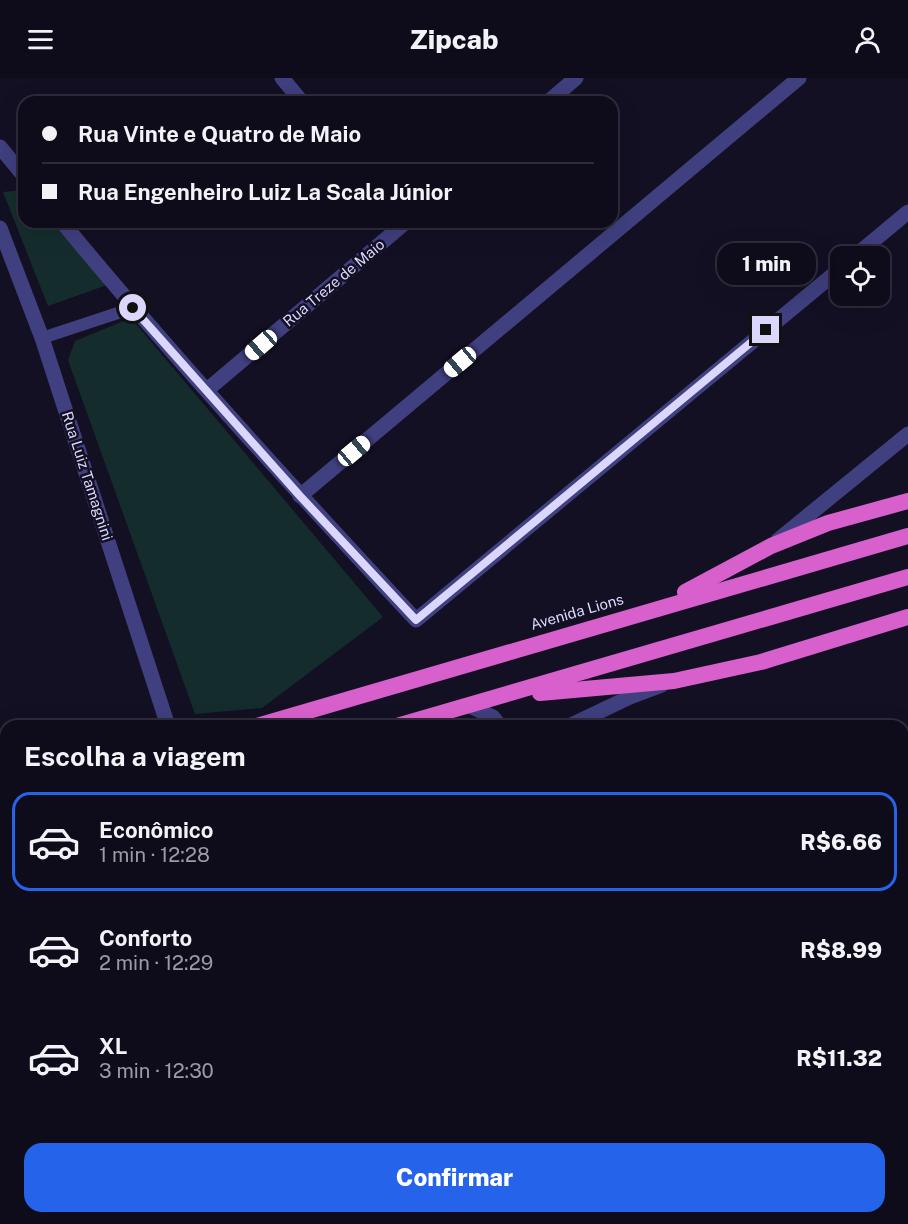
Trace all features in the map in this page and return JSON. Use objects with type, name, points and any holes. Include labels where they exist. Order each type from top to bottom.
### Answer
[{"type":"highway","points":[[656,608],[771,546],[828,522],[908,501]]},
{"type":"highway","name":"Avenida Lions","points":[[277,720],[908,536]]},
{"type":"highway","points":[[418,720],[908,577]]},
{"type":"highway","points":[[506,695],[674,681],[761,662],[908,617]]},
{"type":"street","points":[[282,78],[297,96]]},
{"type":"street","points":[[555,96],[576,78]]},
{"type":"street","points":[[300,496],[799,78]]},
{"type":"street","points":[[0,147],[18,169]]},
{"type":"street","points":[[867,246],[908,212]]},
{"type":"street","name":"Rua Luiz Tamagnini","points":[[0,228],[42,338],[166,720]]},
{"type":"street","points":[[67,228],[133,308],[300,496],[416,620],[830,276]]},
{"type":"street","name":"Rua Treze de Maio","points":[[207,390],[398,228]]},
{"type":"street","points":[[771,546],[908,434]]},
{"type":"street","points":[[582,720],[630,697],[674,681]]},
{"type":"street","points":[[470,705],[495,720]]},
{"type":"street","points":[[426,1224],[450,1224]]},
{"type":"lane","points":[[42,338],[133,308]]},
{"type":"green space","points":[[18,191],[18,228],[57,228],[107,285],[48,306],[3,192]]},
{"type":"green space","points":[[131,318],[383,617],[262,708],[195,714],[68,360],[75,341]]},
{"type":"route","points":[[133,308],[300,496],[416,620],[766,330]]}]
